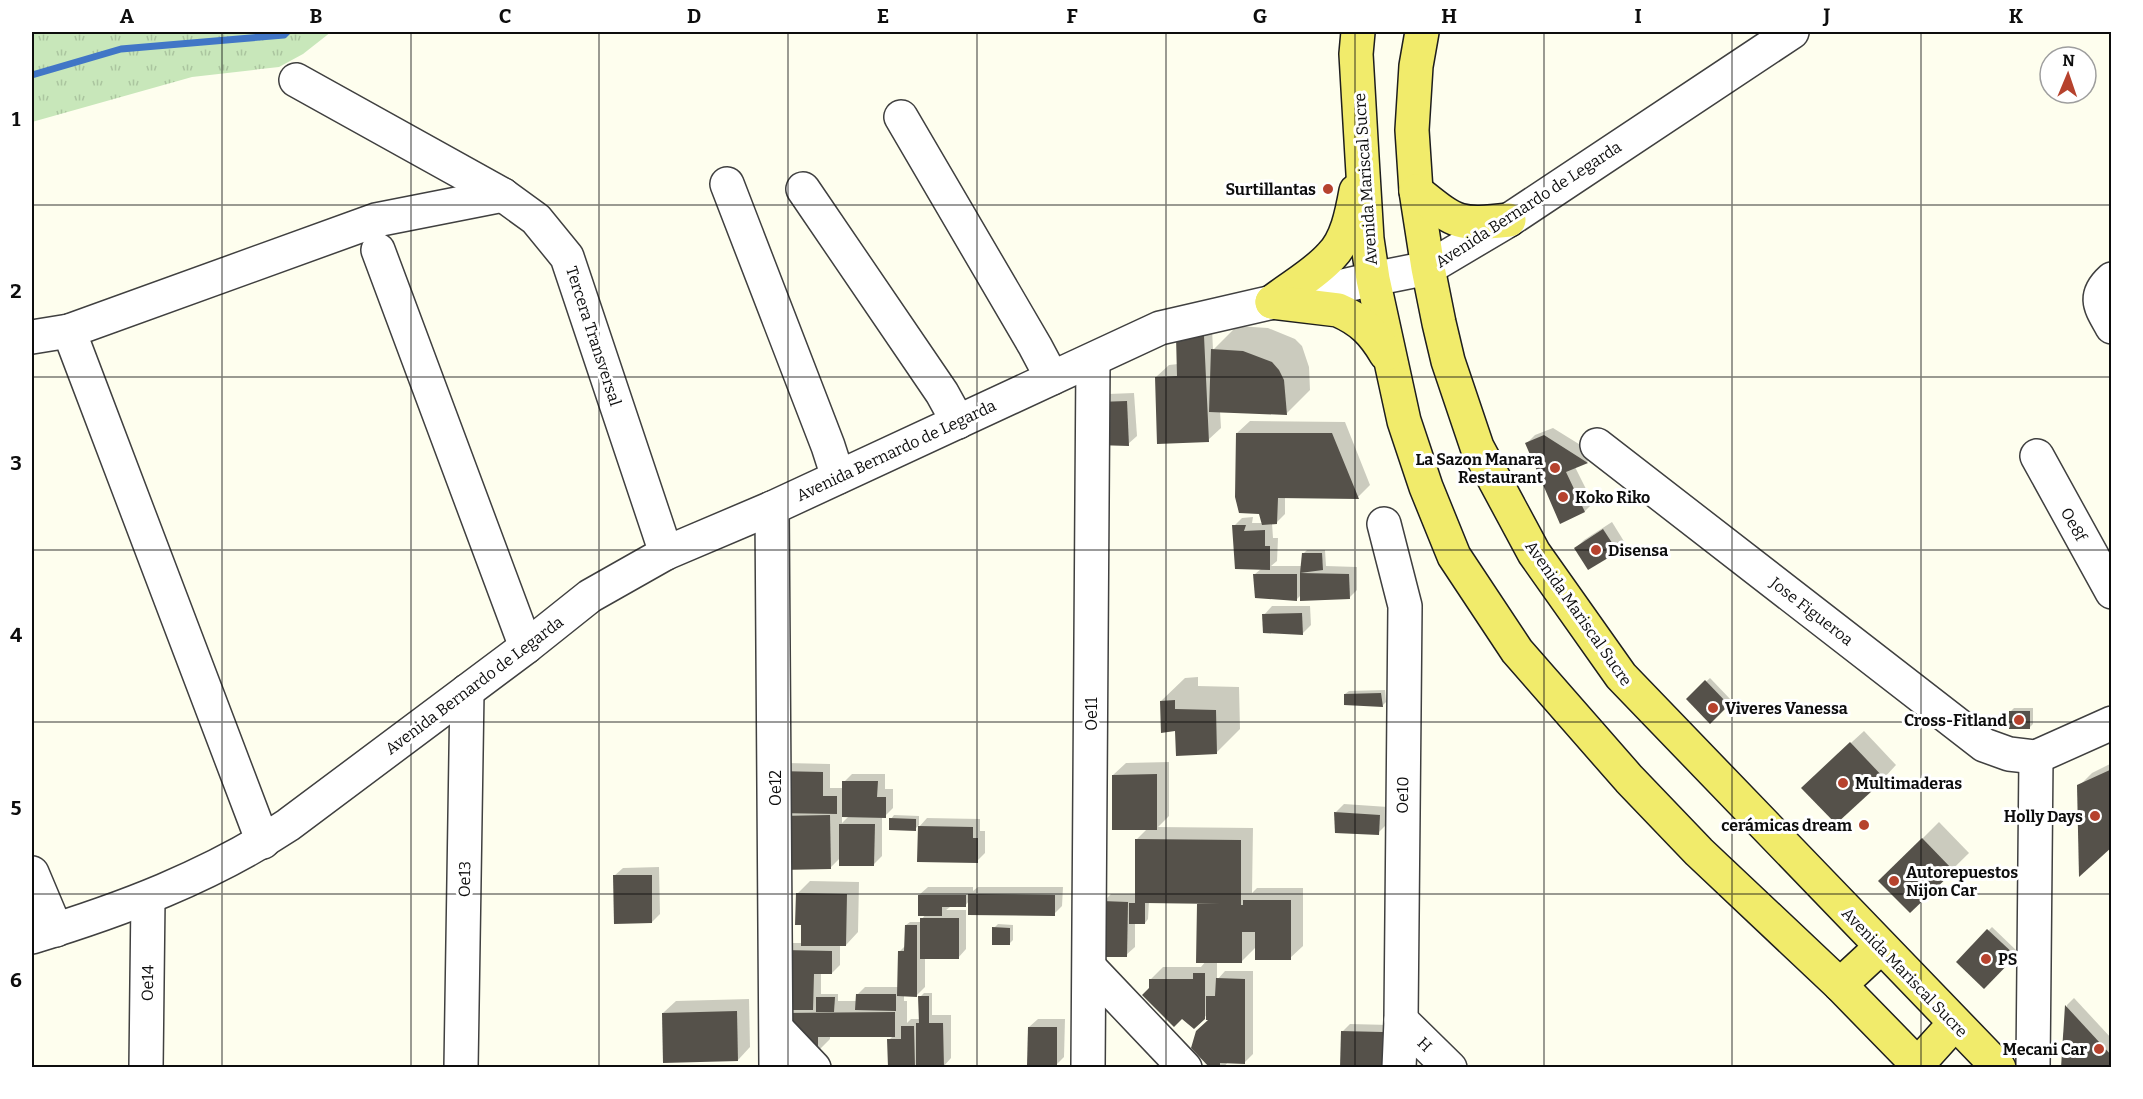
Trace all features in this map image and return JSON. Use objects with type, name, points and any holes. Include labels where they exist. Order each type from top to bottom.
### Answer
[{"type":"main road","name":"Avenida Mariscal Sucre","points":[[1358,32],[1356,54],[1362,157],[1367,239],[1373,279],[1404,421],[1426,486],[1454,556],[1517,651],[1629,779],[1691,844],[1840,985],[1920,1066]]},
{"type":"main road","name":"Avenida Mariscal Sucre","points":[[1422,32],[1416,66],[1412,130],[1416,191],[1428,268],[1448,361],[1477,447],[1534,553],[1621,676],[1999,1068]]},
{"type":"main road","points":[[1272,302],[1324,262],[1337,249],[1353,210],[1362,157]]},
{"type":"main road","points":[[1416,191],[1446,215],[1460,222],[1509,220]]},
{"type":"main road","points":[[1272,302],[1338,310],[1366,326],[1375,335],[1390,361]]},
{"type":"main road","points":[[1840,985],[1881,947]]},
{"type":"main road","points":[[1920,1066],[1955,1023]]},
{"type":"street","name":"Avenida Bernardo de Legarda","points":[[44,933],[148,898],[213,869],[262,842],[467,691],[590,596],[666,553],[772,508],[1160,328],[1428,268],[1509,220],[1792,32]]},
{"type":"street","name":"Tercera Transversal","points":[[297,80],[503,195],[536,219],[567,257],[666,553]]},
{"type":"street","points":[[901,117],[1052,378]]},
{"type":"street","points":[[727,184],[838,477]]},
{"type":"street","points":[[803,189],[942,393],[958,422]]},
{"type":"street","points":[[32,337],[69,331],[376,220],[503,195]]},
{"type":"street","points":[[378,250],[526,646]]},
{"type":"street","points":[[2112,279],[2100,294],[2099,304],[2112,327]]},
{"type":"street","points":[[69,331],[262,842]]},
{"type":"street","name":"Oe11","points":[[1088,1068],[1093,360]]},
{"type":"street","name":"Jose Figueroa","points":[[1598,445],[1984,745],[2009,754],[2036,757]]},
{"type":"street","name":"Oe8f","points":[[2037,456],[2112,592]]},
{"type":"street","name":"Oe12","points":[[772,508],[776,1068]]},
{"type":"street","name":"Oe10","points":[[1384,524],[1404,606],[1399,1068]]},
{"type":"street","name":"Oe13","points":[[462,1067],[467,691]]},
{"type":"street","points":[[2033,1068],[2036,757],[2111,724]]},
{"type":"street","points":[[32,873],[44,933]]},
{"type":"street","name":"Oe14","points":[[146,1068],[148,898]]},
{"type":"street","points":[[1090,968],[1185,1068]]},
{"type":"street","name":"H","points":[[1401,1020],[1450,1068]]},
{"type":"street","points":[[777,1029],[814,1068]]},
{"type":"green space","points":[[32,32],[331,32],[303,54],[279,67],[192,77],[32,122]]},
{"type":"building","points":[[1176,336],[1204,336],[1209,442],[1157,444],[1155,377],[1177,376]]},
{"type":"building","points":[[1211,349],[1243,351],[1272,362],[1284,380],[1287,415],[1209,412]]},
{"type":"building","points":[[1127,401],[1129,446],[1096,445],[1098,402]]},
{"type":"building","points":[[1236,433],[1332,433],[1359,499],[1278,498],[1277,524],[1262,525],[1259,514],[1239,513],[1235,497]]},
{"type":"building","points":[[1544,435],[1588,463],[1566,472],[1585,512],[1560,524],[1525,443]]},
{"type":"building","points":[[1232,525],[1246,525],[1244,531],[1265,530],[1265,546],[1270,546],[1270,570],[1235,569]]},
{"type":"building","name":"Disensa","points":[[1603,529],[1618,552],[1588,570],[1574,548]]},
{"type":"building","points":[[1302,553],[1322,553],[1323,570],[1300,573]]},
{"type":"building","points":[[1300,573],[1349,574],[1350,599],[1300,601]]},
{"type":"building","points":[[1253,574],[1297,574],[1297,601],[1255,598]]},
{"type":"building","points":[[1302,613],[1303,635],[1263,633],[1262,614]]},
{"type":"building","points":[[1705,680],[1729,705],[1710,724],[1686,699]]},
{"type":"building","points":[[1381,693],[1383,707],[1344,705],[1344,694]]},
{"type":"building","points":[[1175,700],[1175,709],[1216,710],[1217,754],[1176,756],[1175,731],[1161,733],[1160,701]]},
{"type":"building","name":"Cross-Fitland","points":[[2009,711],[2030,711],[2030,729],[2009,729]]},
{"type":"building","name":"Multimaderas","points":[[1850,742],[1885,779],[1836,824],[1801,788]]},
{"type":"building","name":"Holly Days","points":[[2112,769],[2112,847],[2079,877],[2077,785]]},
{"type":"building","points":[[777,771],[823,772],[823,796],[837,796],[837,814],[777,813]]},
{"type":"building","points":[[1157,774],[1157,830],[1112,830],[1112,775]]},
{"type":"building","points":[[842,781],[878,781],[877,797],[886,797],[886,818],[842,817]]},
{"type":"building","points":[[1334,812],[1380,815],[1379,835],[1335,833]]},
{"type":"building","points":[[830,815],[831,869],[781,870],[780,816]]},
{"type":"building","points":[[889,818],[916,819],[916,831],[889,830]]},
{"type":"building","points":[[839,824],[875,824],[874,866],[839,866]]},
{"type":"building","points":[[918,826],[973,827],[973,838],[978,838],[978,863],[917,862]]},
{"type":"building","points":[[1922,838],[1954,871],[1910,913],[1878,881]]},
{"type":"building","points":[[1135,839],[1241,840],[1241,905],[1243,905],[1243,900],[1291,900],[1291,960],[1255,960],[1255,932],[1242,932],[1242,963],[1196,963],[1197,904],[1220,904],[1145,903],[1145,924],[1129,924],[1129,903],[1135,903]]},
{"type":"building","points":[[613,875],[652,875],[652,923],[614,924]]},
{"type":"building","points":[[796,893],[847,894],[846,946],[801,946],[801,925],[795,925]]},
{"type":"building","points":[[968,894],[1055,895],[1055,916],[968,915]]},
{"type":"building","points":[[918,895],[966,895],[966,907],[942,907],[942,916],[918,916]]},
{"type":"building","points":[[1102,901],[1128,902],[1127,957],[1101,957]]},
{"type":"building","points":[[920,918],[959,918],[959,959],[920,959]]},
{"type":"building","points":[[905,925],[917,925],[917,997],[897,996],[898,951],[904,951]]},
{"type":"building","points":[[992,927],[1010,928],[1010,945],[992,945]]},
{"type":"building","name":"PS","points":[[1987,929],[2016,956],[1984,989],[1956,962]]},
{"type":"building","points":[[784,950],[832,951],[832,974],[814,974],[813,1010],[784,1010]]},
{"type":"building","points":[[1193,973],[1205,973],[1205,1019],[1194,1029],[1182,1019],[1174,1027],[1142,995],[1149,988],[1149,979],[1193,979]]},
{"type":"building","points":[[1216,978],[1245,979],[1245,1064],[1220,1063],[1220,1068],[1210,1068],[1191,1048],[1196,1031],[1208,1020],[1206,1020],[1206,996],[1215,996]]},
{"type":"building","points":[[856,994],[896,994],[896,1011],[855,1010]]},
{"type":"building","points":[[918,996],[929,996],[929,1023],[943,1023],[944,1068],[916,1068]]},
{"type":"building","points":[[816,997],[835,997],[834,1012],[816,1012]]},
{"type":"building","points":[[2065,1005],[2112,1056],[2112,1065],[2108,1068],[2061,1068]]},
{"type":"building","points":[[737,1011],[738,1061],[663,1063],[662,1013]]},
{"type":"building","points":[[895,1012],[895,1037],[818,1037],[818,1053],[782,1013]]},
{"type":"building","points":[[901,1026],[914,1026],[915,1068],[888,1067],[887,1039],[901,1039]]},
{"type":"building","points":[[1028,1027],[1057,1027],[1057,1067],[1027,1066]]},
{"type":"building","points":[[1341,1031],[1383,1032],[1382,1068],[1340,1068]]},
{"type":"waterway","points":[[32,75],[121,49],[284,35],[287,32]]},
{"type":"place","name":"Surtillantas","points":[[1328,189]]},
{"type":"place","name":"La Sazon Manara Restaurant","points":[[1555,468]]},
{"type":"place","name":"Koko Riko","points":[[1563,497]]},
{"type":"place","name":"Disensa","points":[[1596,550]]},
{"type":"place","name":"Viveres Vanessa","points":[[1713,708]]},
{"type":"place","name":"Cross-Fitland","points":[[2019,720]]},
{"type":"place","name":"Multimaderas","points":[[1843,783]]},
{"type":"place","name":"Holly Days","points":[[2095,816]]},
{"type":"place","name":"cerámicas dream","points":[[1864,825]]},
{"type":"place","name":"Autorepuestos Nijon Car","points":[[1894,881]]},
{"type":"place","name":"PS","points":[[1986,959]]},
{"type":"place","name":"Mecani Car","points":[[2099,1049]]}]
